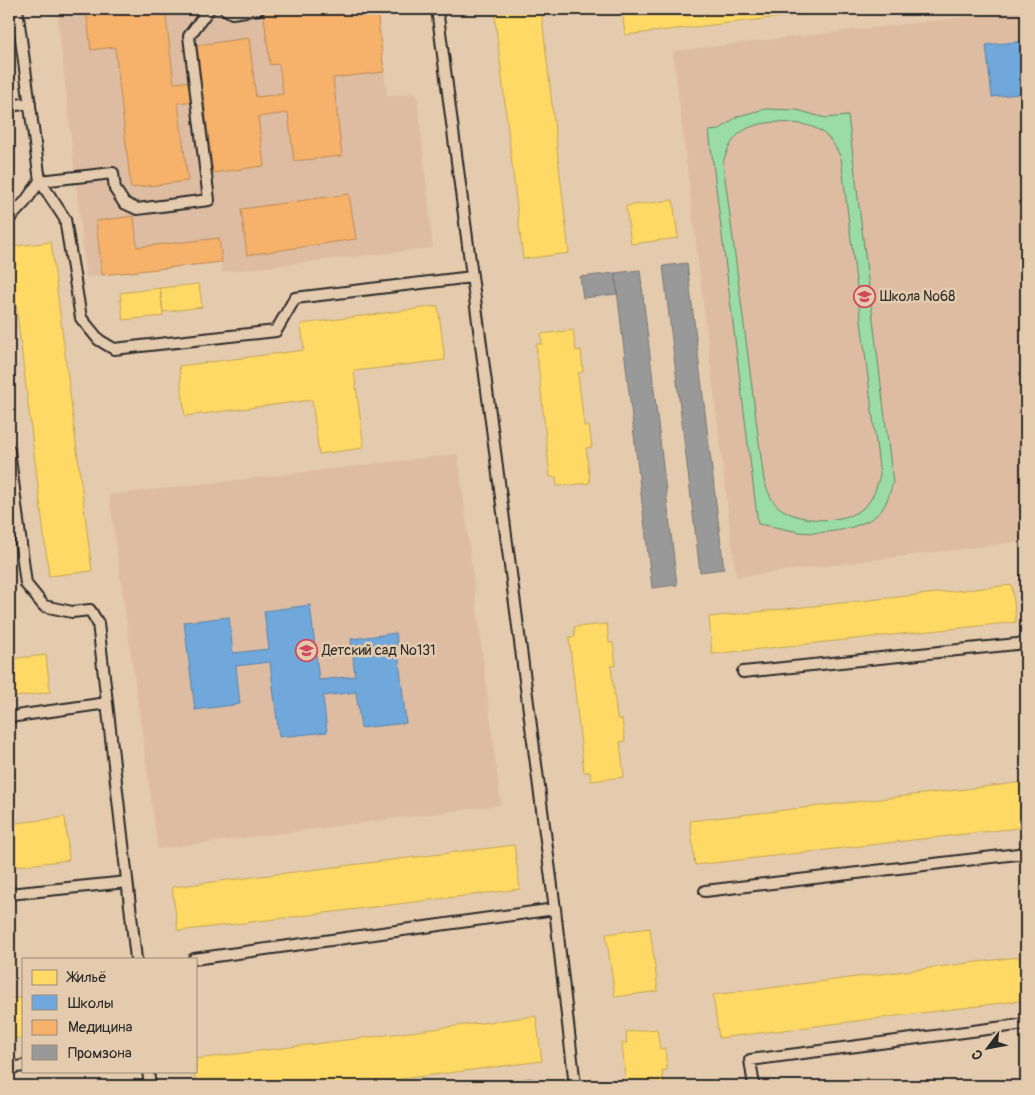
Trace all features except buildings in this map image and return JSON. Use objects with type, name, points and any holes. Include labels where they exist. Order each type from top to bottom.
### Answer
[{"type":"lane","points":[[17,9],[40,181],[64,219],[81,318],[99,340],[114,349],[276,330],[294,298],[472,277]]},
{"type":"lane","points":[[9,219],[25,202],[40,181],[113,173],[115,189],[124,203],[138,209],[209,200],[189,36],[210,9]]},
{"type":"lane","points":[[225,9],[232,13],[259,9]]},
{"type":"lane","points":[[437,9],[555,909],[575,1086]]},
{"type":"lane","points":[[9,106],[30,103]]},
{"type":"lane","points":[[9,450],[26,584],[44,606],[72,612],[90,610],[98,622],[136,958]]},
{"type":"lane","points":[[743,672],[1026,643]]},
{"type":"lane","points":[[9,717],[107,703]]},
{"type":"lane","points":[[706,891],[1026,853]]},
{"type":"lane","points":[[9,894],[127,882]]},
{"type":"lane","points":[[198,958],[555,909]]},
{"type":"lane","points":[[754,1086],[750,1060],[1026,1024]]},
{"type":"lane","points":[[9,1068],[22,1066]]},
{"type":"lane","points":[[148,1072],[150,1086]]},
{"type":"shaded area","points":[[57,9],[377,9],[387,96],[417,93],[433,248],[222,272],[221,262],[86,277]]},
{"type":"shaded area","name":"Школа №68","points":[[1026,10],[1026,541],[736,577],[673,51]]},
{"type":"shaded area","name":"Детский сад №131","points":[[458,454],[501,805],[158,849],[109,495]]},
{"type":"green space","points":[[765,109],[797,110],[825,118],[848,116],[893,483],[887,501],[881,511],[865,522],[843,529],[810,533],[758,524],[709,131],[719,130],[738,116]],"holes":[[[777,122],[816,128],[829,139],[841,158],[880,475],[874,493],[866,506],[854,514],[833,519],[809,519],[788,513],[774,503],[764,481],[723,162],[731,143],[742,132],[757,125]]]},
{"type":"place","name":"Школа №68","points":[[864,296]]},
{"type":"place","name":"Детский сад №131","points":[[306,650]]}]
